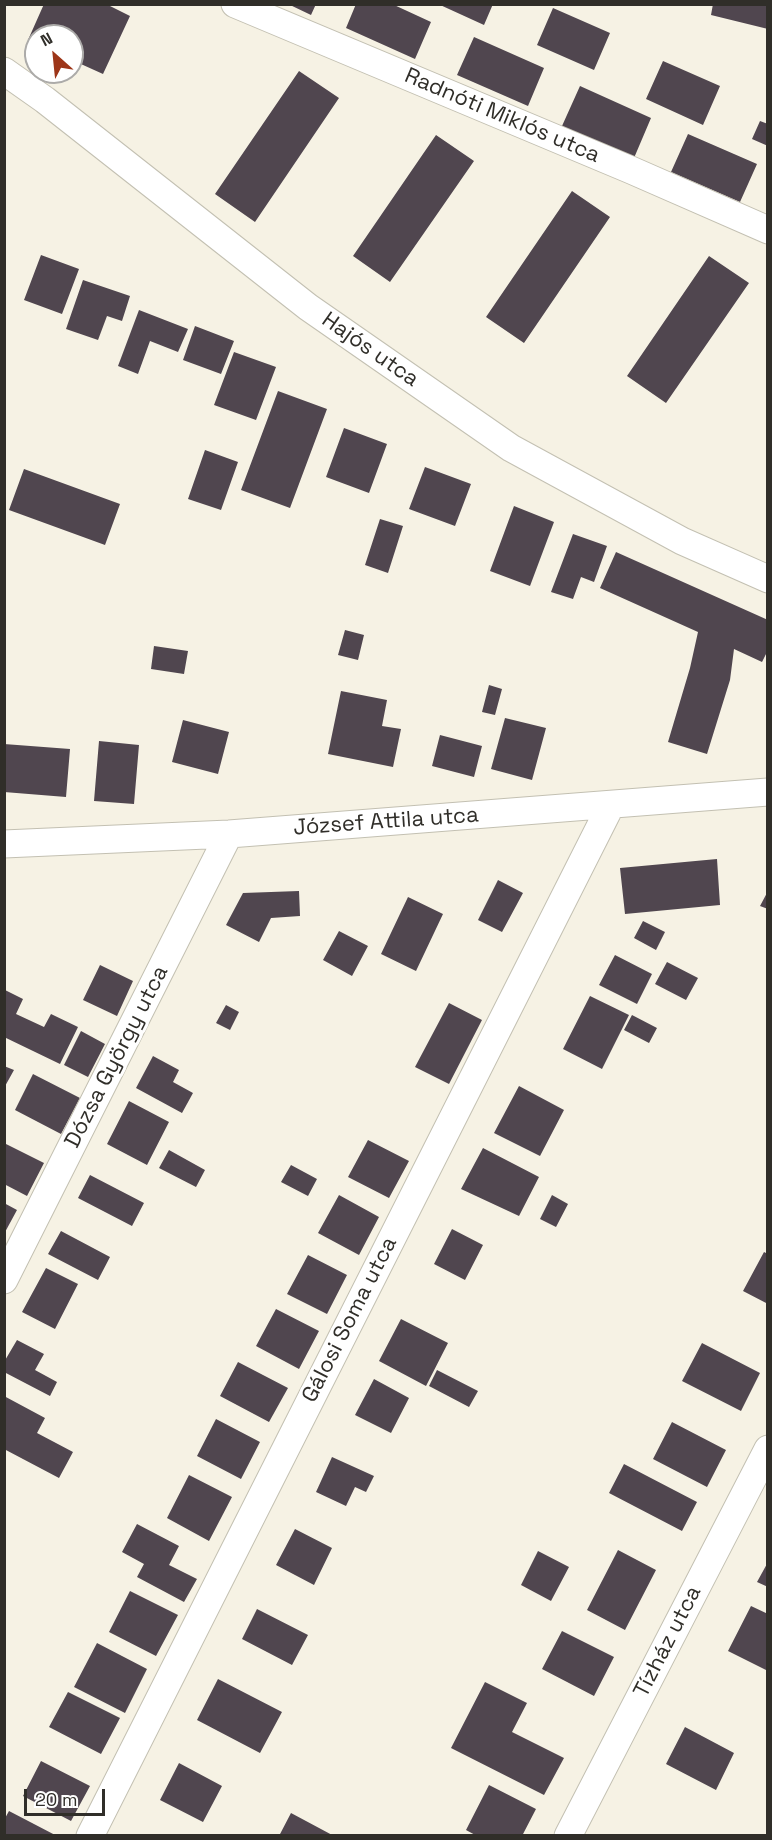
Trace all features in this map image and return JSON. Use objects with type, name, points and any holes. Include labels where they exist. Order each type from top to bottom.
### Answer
[{"type":"street","name":"Radnóti Miklós utca","points":[[235,4],[768,230]]},
{"type":"street","name":"Hajós utca","points":[[4,71],[45,100],[308,307],[511,448],[682,541],[768,579]]},
{"type":"street","name":"József Attila utca","points":[[4,843],[229,834],[768,792]]},
{"type":"street","name":"Gálosi Soma utca","points":[[90,1836],[611,805]]},
{"type":"street","name":"Dózsa György utca","points":[[4,1280],[229,834]]},
{"type":"street","name":"Tízház utca","points":[[568,1836],[768,1449]]},
{"type":"building","points":[[44,4],[106,4],[130,16],[103,74],[84,65],[84,24],[35,24]]},
{"type":"building","points":[[288,4],[316,4],[311,15]]},
{"type":"building","points":[[356,4],[392,4],[431,22],[415,59],[346,28]]},
{"type":"building","points":[[438,4],[493,4],[484,25]]},
{"type":"building","points":[[713,4],[768,4],[768,29],[711,15]]},
{"type":"building","points":[[553,8],[610,33],[594,70],[537,45]]},
{"type":"building","points":[[474,37],[544,68],[528,106],[457,75]]},
{"type":"building","points":[[663,61],[720,86],[703,125],[646,99]]},
{"type":"building","points":[[299,71],[339,98],[255,222],[215,194]]},
{"type":"building","points":[[580,86],[651,118],[634,158],[562,126]]},
{"type":"building","points":[[760,121],[768,124],[768,146],[752,139]]},
{"type":"building","points":[[688,134],[757,164],[740,202],[671,172]]},
{"type":"building","points":[[436,135],[474,161],[390,282],[353,256]]},
{"type":"building","points":[[572,191],[610,217],[524,343],[486,317]]},
{"type":"building","points":[[41,255],[79,269],[62,314],[24,300]]},
{"type":"building","points":[[709,256],[749,283],[666,403],[627,376]]},
{"type":"building","points":[[83,280],[130,296],[122,321],[107,316],[98,340],[66,329]]},
{"type":"building","points":[[139,310],[188,329],[178,352],[150,341],[138,374],[118,366]]},
{"type":"building","points":[[195,326],[234,341],[221,374],[183,360]]},
{"type":"building","points":[[234,352],[276,367],[256,420],[214,405]]},
{"type":"building","points":[[278,391],[327,409],[290,508],[241,490]]},
{"type":"building","points":[[344,428],[387,444],[369,493],[326,477]]},
{"type":"building","points":[[205,450],[238,462],[221,510],[188,499]]},
{"type":"building","points":[[425,467],[471,484],[455,526],[409,509]]},
{"type":"building","points":[[24,469],[120,504],[105,545],[9,510]]},
{"type":"building","points":[[514,506],[554,522],[530,586],[490,571]]},
{"type":"building","points":[[380,519],[403,526],[388,573],[365,565]]},
{"type":"building","points":[[573,534],[607,546],[594,582],[581,577],[573,599],[551,592]]},
{"type":"building","points":[[616,552],[768,620],[768,650],[762,662],[734,649],[730,680],[707,754],[668,742],[698,632],[600,588]]},
{"type":"building","points":[[345,630],[364,635],[358,660],[338,655]]},
{"type":"building","points":[[154,646],[188,651],[184,674],[151,669]]},
{"type":"building","points":[[489,685],[502,689],[495,715],[482,712]]},
{"type":"building","points":[[341,691],[387,700],[382,726],[401,729],[393,767],[328,754]]},
{"type":"building","points":[[505,718],[546,728],[532,780],[491,769]]},
{"type":"building","points":[[183,720],[229,732],[218,774],[172,762]]},
{"type":"building","points":[[440,735],[482,746],[474,777],[432,766]]},
{"type":"building","points":[[99,741],[139,745],[134,804],[94,801]]},
{"type":"building","points":[[4,744],[70,749],[66,797],[4,792]]},
{"type":"building","points":[[717,859],[720,905],[625,914],[620,868]]},
{"type":"building","points":[[498,880],[523,893],[502,932],[478,920]]},
{"type":"building","points":[[299,891],[300,916],[271,918],[259,942],[226,925],[243,893]]},
{"type":"building","points":[[768,891],[768,909],[760,906]]},
{"type":"building","points":[[408,897],[443,914],[416,971],[381,954]]},
{"type":"building","points":[[643,921],[665,932],[656,950],[634,938]]},
{"type":"building","points":[[339,931],[368,946],[352,976],[323,960]]},
{"type":"building","points":[[615,955],[652,974],[637,1004],[599,985]]},
{"type":"building","points":[[667,962],[698,978],[686,1000],[655,984]]},
{"type":"building","points":[[100,965],[133,981],[117,1016],[83,1000]]},
{"type":"building","points":[[5,990],[23,999],[16,1014],[44,1027],[51,1014],[78,1027],[60,1064],[4,1037]]},
{"type":"building","points":[[590,996],[629,1015],[602,1069],[563,1049]]},
{"type":"building","points":[[449,1003],[482,1020],[449,1084],[415,1067]]},
{"type":"building","points":[[226,1005],[239,1012],[230,1030],[216,1023]]},
{"type":"building","points":[[632,1015],[657,1028],[649,1043],[624,1030]]},
{"type":"building","points":[[81,1031],[105,1044],[88,1077],[64,1065]]},
{"type":"building","points":[[153,1056],[179,1070],[173,1082],[193,1093],[182,1113],[136,1088]]},
{"type":"building","points":[[4,1066],[14,1070],[4,1088]]},
{"type":"building","points":[[33,1074],[80,1098],[61,1134],[15,1110]]},
{"type":"building","points":[[519,1086],[564,1110],[540,1156],[494,1133]]},
{"type":"building","points":[[129,1101],[169,1122],[147,1165],[107,1144]]},
{"type":"building","points":[[368,1140],[409,1161],[389,1198],[348,1177]]},
{"type":"building","points":[[4,1143],[44,1163],[27,1196],[4,1184]]},
{"type":"building","points":[[483,1148],[539,1177],[519,1216],[461,1189]]},
{"type":"building","points":[[169,1150],[205,1170],[196,1187],[159,1168]]},
{"type":"building","points":[[291,1165],[317,1179],[308,1196],[281,1182]]},
{"type":"building","points":[[90,1175],[144,1203],[132,1226],[78,1198]]},
{"type":"building","points":[[339,1195],[379,1217],[359,1255],[318,1233]]},
{"type":"building","points":[[552,1195],[568,1204],[556,1227],[540,1219]]},
{"type":"building","points":[[4,1203],[17,1210],[4,1234]]},
{"type":"building","points":[[452,1229],[483,1245],[465,1280],[434,1264]]},
{"type":"building","points":[[61,1231],[110,1257],[98,1280],[48,1254]]},
{"type":"building","points":[[764,1252],[768,1254],[768,1304],[743,1291]]},
{"type":"building","points":[[308,1255],[347,1275],[327,1314],[287,1294]]},
{"type":"building","points":[[46,1268],[78,1284],[55,1329],[22,1312]]},
{"type":"building","points":[[276,1309],[319,1331],[299,1369],[256,1346]]},
{"type":"building","points":[[401,1319],[448,1343],[426,1386],[379,1361]]},
{"type":"building","points":[[17,1340],[44,1354],[35,1370],[57,1382],[50,1396],[4,1372],[4,1362]]},
{"type":"building","points":[[702,1343],[760,1373],[741,1411],[682,1381]]},
{"type":"building","points":[[238,1362],[288,1388],[269,1422],[220,1396]]},
{"type":"building","points":[[437,1370],[478,1391],[469,1407],[429,1386]]},
{"type":"building","points":[[374,1379],[409,1398],[391,1433],[355,1415]]},
{"type":"building","points":[[4,1396],[45,1418],[37,1433],[73,1452],[59,1478],[4,1449]]},
{"type":"building","points":[[216,1419],[260,1442],[241,1479],[197,1456]]},
{"type":"building","points":[[672,1422],[726,1450],[707,1487],[653,1459]]},
{"type":"building","points":[[332,1457],[374,1476],[366,1492],[355,1487],[346,1506],[316,1492]]},
{"type":"building","points":[[624,1464],[697,1502],[682,1531],[609,1493]]},
{"type":"building","points":[[189,1475],[232,1497],[209,1541],[167,1518]]},
{"type":"building","points":[[137,1524],[179,1546],[169,1565],[197,1579],[184,1602],[137,1577],[144,1564],[122,1552]]},
{"type":"building","points":[[295,1529],[332,1548],[314,1585],[276,1565]]},
{"type":"building","points":[[618,1550],[656,1570],[625,1630],[587,1610]]},
{"type":"building","points":[[538,1551],[569,1567],[551,1601],[521,1585]]},
{"type":"building","points":[[768,1562],[768,1587],[757,1582]]},
{"type":"building","points":[[130,1591],[178,1615],[156,1656],[109,1632]]},
{"type":"building","points":[[751,1606],[768,1614],[768,1671],[728,1651]]},
{"type":"building","points":[[257,1609],[308,1635],[292,1665],[242,1639]]},
{"type":"building","points":[[562,1631],[614,1657],[594,1696],[542,1669]]},
{"type":"building","points":[[97,1643],[147,1669],[125,1713],[74,1687]]},
{"type":"building","points":[[218,1679],[282,1712],[260,1753],[197,1720]]},
{"type":"building","points":[[485,1682],[527,1703],[512,1732],[564,1758],[544,1795],[451,1748]]},
{"type":"building","points":[[68,1692],[120,1718],[101,1754],[49,1727]]},
{"type":"building","points":[[685,1727],[734,1753],[716,1790],[666,1764]]},
{"type":"building","points":[[41,1761],[90,1786],[71,1821],[23,1796]]},
{"type":"building","points":[[179,1763],[222,1786],[203,1822],[160,1800]]},
{"type":"building","points":[[489,1785],[536,1809],[522,1836],[477,1836],[466,1830]]},
{"type":"building","points":[[9,1811],[57,1836],[4,1836],[4,1820]]},
{"type":"building","points":[[291,1813],[334,1836],[279,1836]]}]
